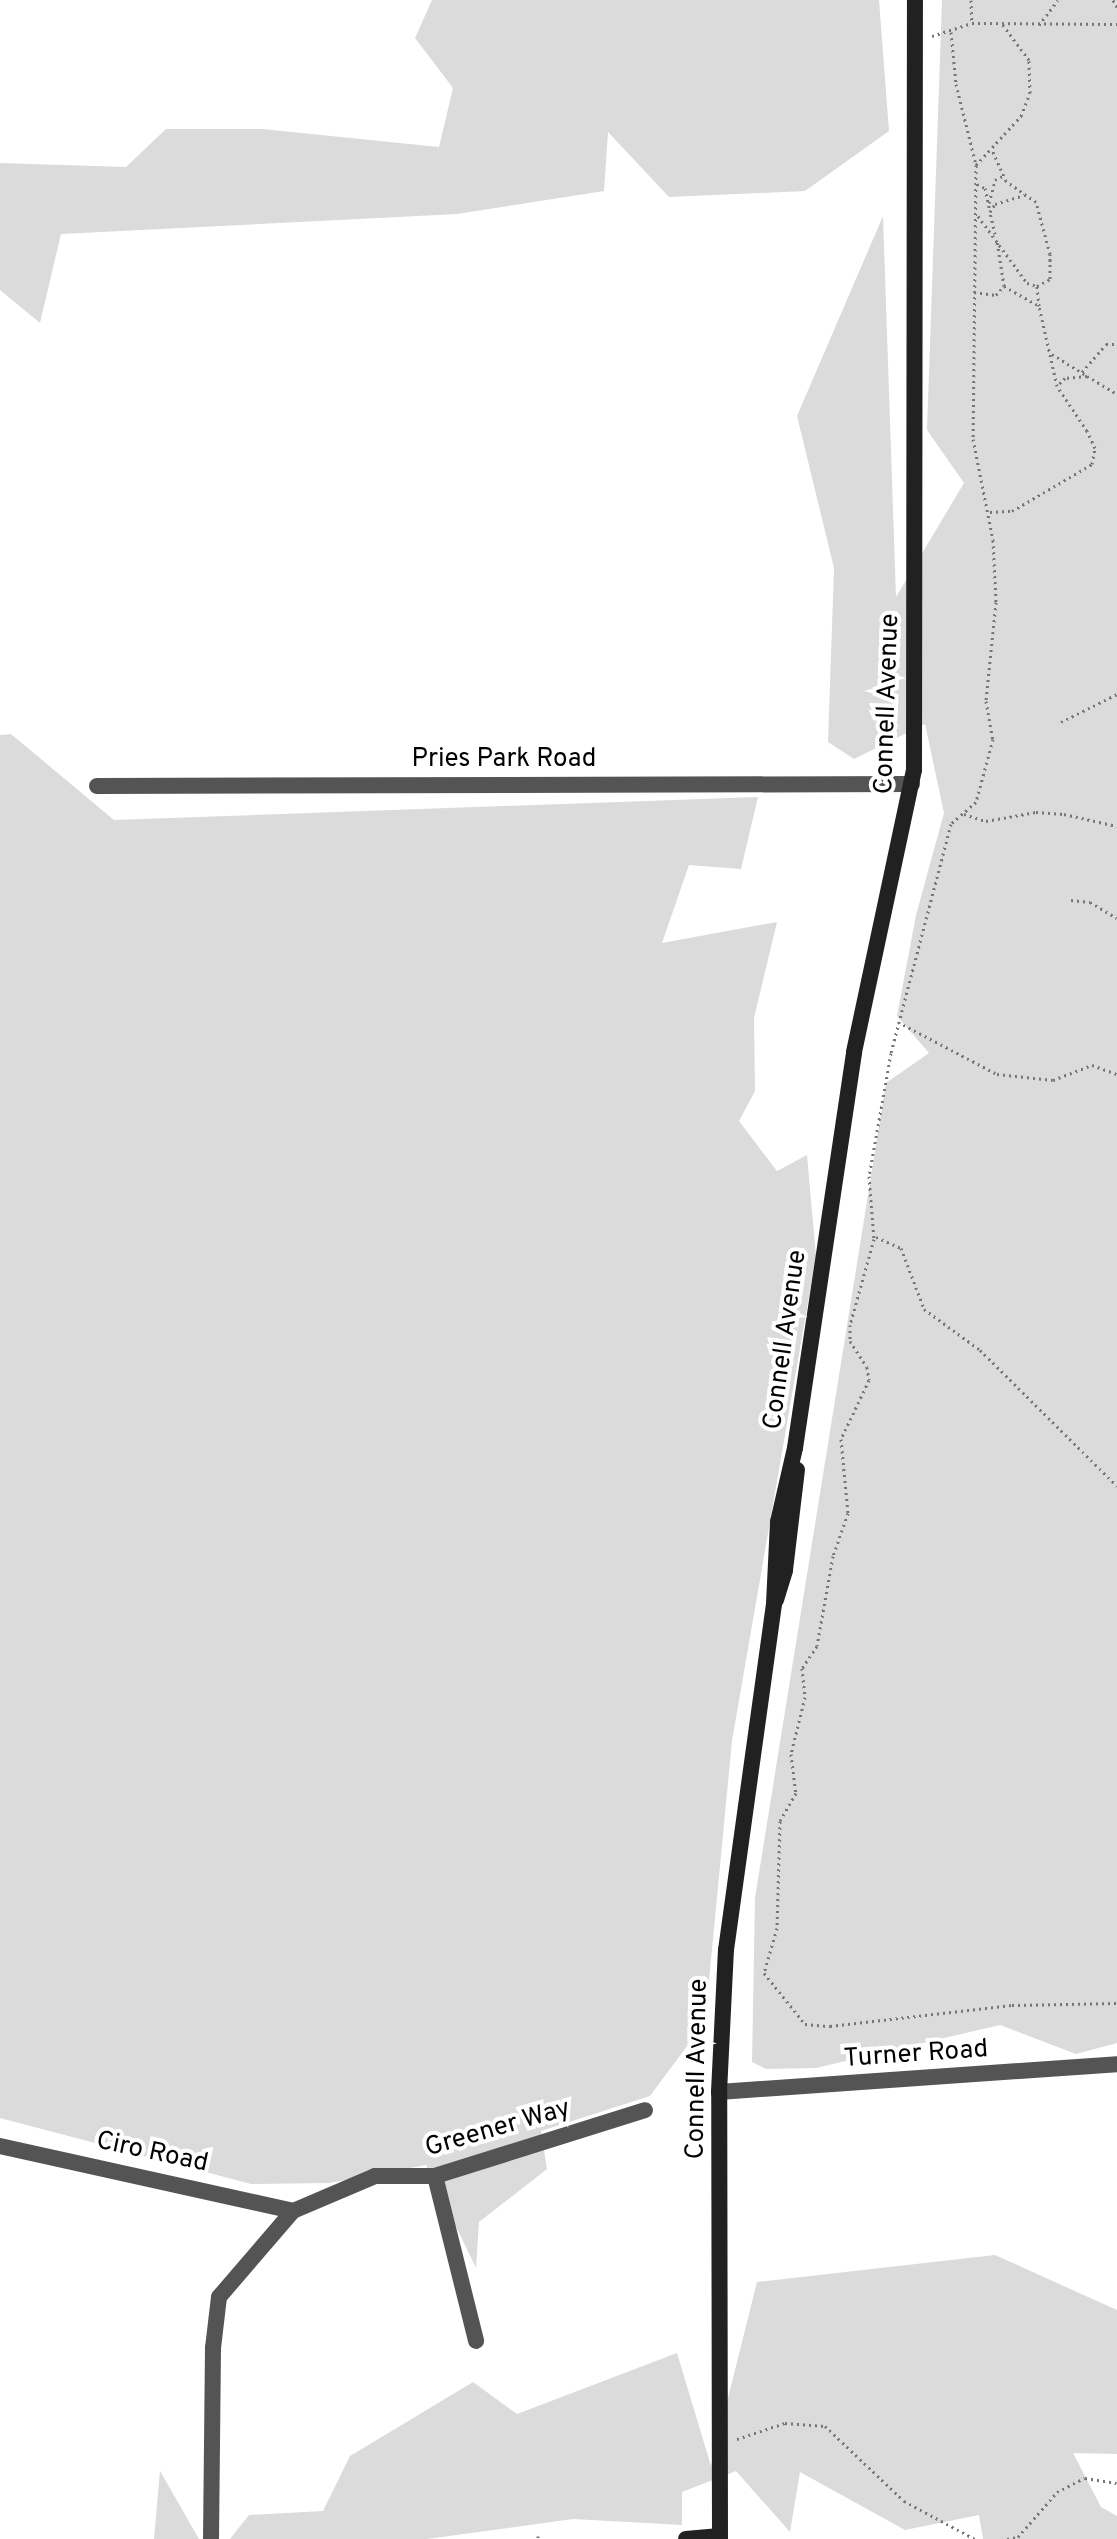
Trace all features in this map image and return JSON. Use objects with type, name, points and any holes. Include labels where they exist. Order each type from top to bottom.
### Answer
[{"type":"street","name":"Connell Avenue","points":[[720,2537],[719,2092],[726,1950],[774,1604],[790,1536],[795,1448],[854,1052],[912,784],[915,0]]},
{"type":"street","name":"Pries Park Road","points":[[97,786],[912,784]]},
{"type":"street","name":"Turner Road","points":[[719,2092],[1117,2064]]},
{"type":"street","name":"Greener Way","points":[[211,2539],[213,2348],[219,2297],[293,2211],[375,2176],[435,2176],[645,2110]]},
{"type":"street","name":"Ciro Road","points":[[0,2146],[293,2211]]},
{"type":"street","points":[[435,2176],[476,2341]]},
{"type":"street","points":[[686,2539],[720,2537]]},
{"type":"path","points":[[971,0],[972,23]]},
{"type":"path","points":[[1039,25],[1058,0]]},
{"type":"path","points":[[1113,0],[1117,7]]},
{"type":"path","points":[[916,34],[940,37],[972,23],[1117,24]]},
{"type":"path","points":[[976,165],[1021,116],[1030,93],[1029,60],[1003,25]]},
{"type":"path","points":[[951,32],[956,84],[976,165],[978,216],[973,439],[988,512],[996,602],[986,701],[993,739],[976,802],[951,824],[898,1022],[869,1176],[874,1237],[850,1325],[850,1341],[867,1367],[869,1380],[841,1439],[848,1513],[833,1556],[817,1646],[802,1668],[805,1697],[791,1754],[796,1793],[780,1821],[777,1928],[764,1973],[805,2024],[830,2026],[1012,2005],[1117,2003]]},
{"type":"path","points":[[992,150],[1003,176],[1029,194],[1041,217],[1052,268],[1050,279],[1037,286]]},
{"type":"path","points":[[988,204],[995,180],[1003,176]]},
{"type":"path","points":[[977,184],[985,188],[1004,286]]},
{"type":"path","points":[[990,212],[1010,196],[1029,194]]},
{"type":"path","points":[[978,216],[1015,271],[1037,286]]},
{"type":"path","points":[[974,292],[996,295],[1004,286]]},
{"type":"path","points":[[1004,286],[1039,306]]},
{"type":"path","points":[[988,512],[1012,511],[1092,464],[1095,448],[1057,386],[1037,286]]},
{"type":"path","points":[[1082,372],[1106,344],[1117,344]]},
{"type":"path","points":[[1052,354],[1117,394]]},
{"type":"path","points":[[1057,386],[1065,378],[1087,376]]},
{"type":"path","points":[[1061,722],[1117,694]]},
{"type":"path","points":[[964,814],[986,821],[1036,812],[1075,814],[1117,826]]},
{"type":"path","points":[[1071,900],[1090,902],[1117,918]]},
{"type":"path","points":[[898,1022],[997,1074],[1053,1080],[1092,1065],[1117,1074]]},
{"type":"path","points":[[874,1237],[901,1248],[924,1309],[980,1350],[1117,1486]]},
{"type":"path","points":[[721,2444],[785,2423],[825,2426],[904,2501],[975,2539]]},
{"type":"path","points":[[1007,2539],[1018,2537],[1057,2492],[1085,2478],[1117,2483]]},
{"type":"shaded area","points":[[432,0],[879,0],[889,131],[805,191],[669,197],[608,132],[604,191],[457,214],[61,234],[40,323],[0,290],[0,163],[126,167],[166,129],[262,129],[439,147],[453,88],[415,38]]},
{"type":"shaded area","points":[[942,0],[1117,0],[1117,2043],[1076,2054],[1000,2025],[816,2068],[766,2069],[752,2062],[755,1898],[886,1083],[929,1053],[897,1016],[916,915],[944,813],[925,724],[854,759],[828,742],[834,568],[797,416],[883,216],[896,597],[964,483],[927,430]]},
{"type":"shaded area","points":[[11,734],[114,820],[758,797],[741,869],[689,865],[662,943],[777,922],[754,1018],[755,1091],[739,1121],[777,1171],[807,1155],[816,1256],[732,1741],[705,2022],[650,2096],[541,2131],[547,2169],[479,2222],[476,2268],[426,2165],[330,2183],[251,2184],[0,2118],[0,735]]},
{"type":"shaded area","points":[[995,2255],[1117,2310],[1117,2454],[1073,2453],[1101,2507],[1117,2516],[1117,2539],[983,2539],[979,2515],[905,2530],[800,2472],[790,2532],[736,2471],[682,2492],[682,2525],[573,2519],[427,2539],[230,2539],[249,2515],[323,2511],[350,2456],[473,2382],[517,2414],[677,2353],[711,2466],[757,2282]]},
{"type":"shaded area","points":[[160,2471],[199,2539],[154,2539]]}]
